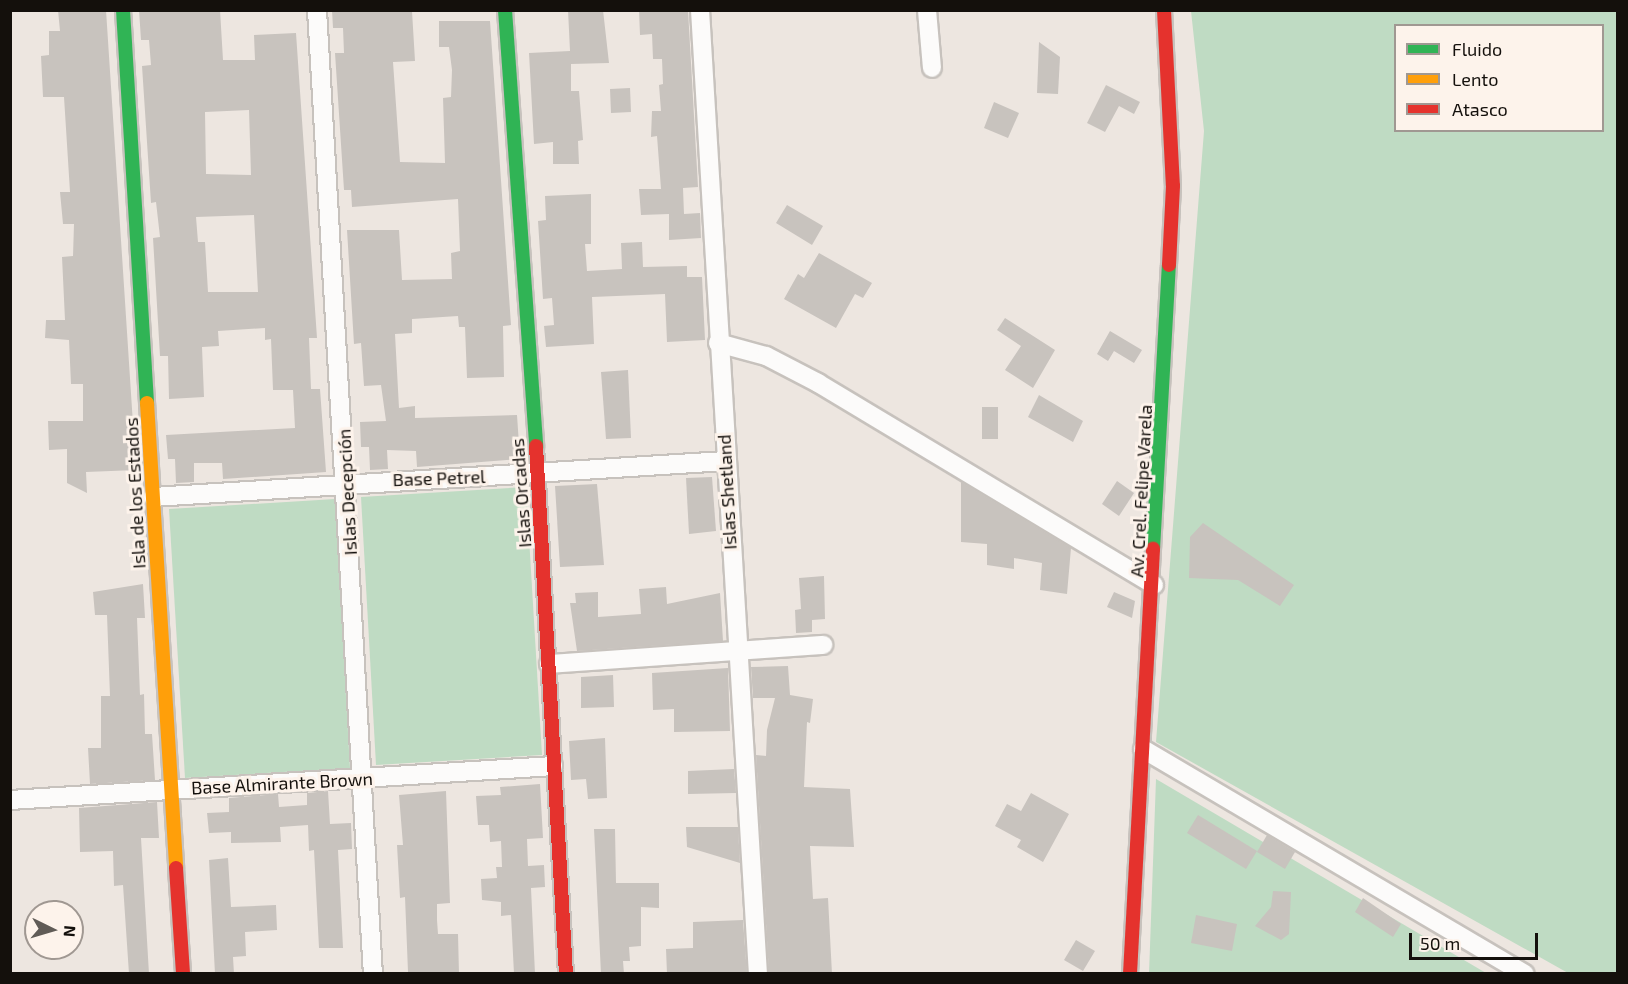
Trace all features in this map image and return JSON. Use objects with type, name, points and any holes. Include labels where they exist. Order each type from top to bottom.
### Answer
[{"type":"street","name":"Isla de los Estados","points":[[123,10],[183,974]]},
{"type":"street","name":"Islas Decepción","points":[[317,10],[347,482],[373,974]]},
{"type":"street","name":"Islas Orcadas","points":[[505,10],[538,474],[566,974]]},
{"type":"street","name":"Islas Shetland","points":[[700,10],[718,343],[758,974]]},
{"type":"street","points":[[927,10],[932,68]]},
{"type":"street","name":"Av. Crel. Felipe Varela","points":[[1130,974],[1154,585],[1173,186],[1164,10]]},
{"type":"street","points":[[718,343],[766,356],[818,383],[1154,585]]},
{"type":"street","name":"Base Petrel","points":[[153,497],[347,482],[538,474],[726,461]]},
{"type":"street","points":[[549,664],[737,649],[823,645]]},
{"type":"street","points":[[1143,749],[1525,974]]},
{"type":"street","name":"Base Almirante Brown","points":[[10,800],[553,766]]},
{"type":"green space","points":[[1191,11],[1617,11],[1617,973],[1568,973],[1156,742],[1204,131]]},
{"type":"green space","points":[[526,487],[542,755],[376,765],[361,497]]},
{"type":"green space","points":[[335,499],[350,768],[185,778],[169,509]]},
{"type":"green space","points":[[1156,779],[1486,973],[1149,974]]},
{"type":"building","points":[[58,10],[106,10],[136,470],[86,472],[87,493],[67,483],[67,449],[49,450],[48,421],[83,421],[83,384],[71,384],[69,340],[45,338],[46,320],[65,320],[62,257],[73,256],[74,224],[63,224],[60,192],[70,192],[64,97],[43,97],[41,56],[49,55],[49,31],[60,31]]},
{"type":"building","points":[[139,10],[220,10],[223,60],[255,60],[254,35],[296,33],[317,338],[309,338],[311,389],[320,389],[326,472],[223,479],[222,463],[194,463],[194,482],[176,483],[175,459],[168,459],[166,435],[295,428],[293,390],[273,390],[271,339],[265,340],[265,328],[218,331],[219,346],[202,347],[204,397],[169,399],[168,356],[160,356],[153,238],[160,237],[156,202],[151,203],[142,66],[151,65],[149,40],[141,40]],"holes":[[[249,110],[251,175],[206,174],[205,112]],[[254,215],[258,292],[208,292],[205,242],[198,242],[196,217]]]},
{"type":"building","points":[[332,10],[412,11],[415,61],[393,62],[400,162],[445,163],[443,98],[451,97],[452,70],[449,47],[439,47],[439,21],[490,21],[511,325],[503,326],[504,377],[467,378],[465,327],[459,327],[458,316],[412,319],[412,333],[395,334],[399,408],[415,406],[415,418],[517,415],[520,459],[417,467],[416,451],[387,450],[388,469],[370,470],[369,447],[361,447],[360,422],[386,421],[381,385],[364,386],[361,343],[354,344],[347,230],[399,230],[402,280],[452,279],[451,253],[460,251],[458,199],[352,207],[351,190],[344,190],[335,53],[344,53],[343,28],[333,28]]},
{"type":"building","points":[[568,10],[603,10],[609,63],[571,64],[571,91],[579,91],[583,140],[578,141],[579,164],[553,164],[553,142],[534,144],[529,53],[570,51]]},
{"type":"building","points":[[639,10],[688,10],[698,187],[683,188],[684,214],[700,213],[701,238],[669,240],[669,214],[641,215],[639,189],[661,189],[657,136],[651,137],[652,111],[661,111],[659,85],[663,84],[662,59],[653,59],[652,34],[640,35]]},
{"type":"building","points":[[1039,42],[1060,57],[1058,94],[1037,93]]},
{"type":"building","points":[[1106,85],[1140,102],[1134,114],[1119,106],[1105,132],[1087,123]]},
{"type":"building","points":[[630,88],[631,112],[611,113],[610,89]]},
{"type":"building","points":[[994,102],[1019,113],[1008,138],[984,128]]},
{"type":"building","points":[[591,194],[591,244],[585,244],[587,271],[622,269],[621,243],[642,242],[643,267],[687,266],[687,277],[702,277],[705,340],[667,342],[665,294],[592,297],[594,344],[546,347],[544,326],[554,325],[552,298],[543,299],[538,221],[546,220],[545,196]]},
{"type":"building","points":[[787,205],[823,226],[812,245],[776,223]]},
{"type":"building","points":[[819,253],[872,283],[863,298],[855,294],[836,328],[784,299],[798,274],[804,278]]},
{"type":"building","points":[[1005,318],[1055,350],[1033,388],[1005,370],[1021,346],[997,330]]},
{"type":"building","points":[[1110,331],[1142,350],[1134,363],[1114,351],[1108,361],[1097,354]]},
{"type":"building","points":[[628,370],[631,438],[606,439],[601,372]]},
{"type":"building","points":[[1039,395],[1083,421],[1073,442],[1028,417]]},
{"type":"building","points":[[982,407],[998,407],[998,439],[982,439]]},
{"type":"building","points":[[712,477],[716,531],[689,534],[686,478]]},
{"type":"building","points":[[1117,481],[1134,493],[1119,516],[1102,504]]},
{"type":"building","points":[[961,482],[1071,548],[1067,594],[1040,590],[1042,563],[1014,558],[1014,569],[987,565],[987,544],[961,542]]},
{"type":"building","points":[[597,484],[604,565],[560,567],[555,486]]},
{"type":"building","points":[[1203,523],[1294,585],[1280,606],[1238,580],[1189,578],[1190,537]]},
{"type":"building","points":[[824,576],[825,619],[812,620],[812,632],[796,633],[795,610],[801,609],[799,578]]},
{"type":"building","points":[[143,584],[145,618],[137,618],[140,695],[144,694],[145,734],[152,734],[155,780],[90,784],[88,748],[101,748],[101,696],[110,696],[107,615],[95,615],[93,592]]},
{"type":"building","points":[[666,587],[667,604],[720,593],[723,641],[577,651],[570,603],[576,603],[575,593],[598,592],[598,617],[641,614],[639,589]]},
{"type":"building","points":[[1114,592],[1135,601],[1132,618],[1107,607]]},
{"type":"building","points":[[788,666],[790,695],[813,699],[810,723],[807,722],[804,787],[850,789],[854,847],[810,846],[813,899],[828,898],[832,974],[769,974],[756,755],[766,756],[767,730],[775,698],[753,698],[751,667]]},
{"type":"building","points":[[728,668],[730,731],[674,732],[674,709],[653,710],[652,673]]},
{"type":"building","points":[[613,675],[614,707],[581,708],[581,677]]},
{"type":"building","points":[[605,738],[607,798],[588,799],[586,779],[571,780],[569,741]]},
{"type":"building","points":[[734,769],[736,793],[688,794],[688,771]]},
{"type":"building","points":[[540,784],[543,838],[527,839],[528,866],[544,865],[545,887],[531,888],[535,974],[514,974],[511,915],[501,916],[501,902],[482,900],[481,879],[497,878],[496,867],[502,867],[501,841],[490,842],[489,825],[478,825],[476,796],[501,795],[500,787]]},
{"type":"building","points":[[328,791],[330,824],[351,823],[352,849],[338,850],[343,948],[319,948],[314,850],[309,851],[308,825],[280,827],[281,842],[231,843],[231,832],[209,833],[207,813],[229,812],[229,798],[278,794],[279,807],[307,805],[307,793]]},
{"type":"building","points":[[446,791],[450,903],[437,904],[437,920],[438,934],[458,934],[459,974],[408,972],[405,897],[400,898],[397,845],[403,845],[399,795]]},
{"type":"building","points":[[1031,793],[1069,814],[1043,862],[1017,847],[1021,840],[995,826],[1007,804],[1021,811]]},
{"type":"building","points":[[157,802],[159,838],[141,838],[149,974],[129,974],[123,885],[114,886],[113,851],[80,852],[79,808]]},
{"type":"building","points":[[1198,815],[1257,851],[1246,869],[1187,833]]},
{"type":"building","points":[[686,827],[738,827],[740,863],[687,847]]},
{"type":"building","points":[[594,829],[615,829],[616,883],[659,883],[659,908],[641,907],[641,946],[629,947],[630,961],[623,961],[624,974],[601,974]]},
{"type":"building","points":[[1267,835],[1295,852],[1285,869],[1257,852]]},
{"type":"building","points":[[228,858],[231,907],[276,905],[277,930],[245,932],[246,956],[233,957],[234,974],[215,974],[209,860]]},
{"type":"building","points":[[1273,891],[1291,892],[1289,934],[1281,940],[1255,926],[1271,907]]},
{"type":"building","points":[[1363,898],[1401,924],[1393,937],[1355,912]]},
{"type":"building","points":[[1196,915],[1237,924],[1232,951],[1191,943]]},
{"type":"building","points":[[743,920],[747,974],[667,974],[666,949],[693,948],[693,922]]},
{"type":"building","points":[[1076,940],[1095,951],[1083,971],[1064,960]]},
{"type":"traffic: fast","points":[[123,10],[147,403]]},
{"type":"traffic: fast","points":[[505,10],[536,446]]},
{"type":"traffic: fast","points":[[1153,549],[1169,265]]},
{"type":"traffic: slow","points":[[147,403],[176,868]]},
{"type":"traffic: jam","points":[[1164,10],[1173,186],[1169,265]]},
{"type":"traffic: jam","points":[[536,446],[566,974]]},
{"type":"traffic: jam","points":[[1130,974],[1153,549]]},
{"type":"traffic: jam","points":[[176,868],[183,974]]}]
